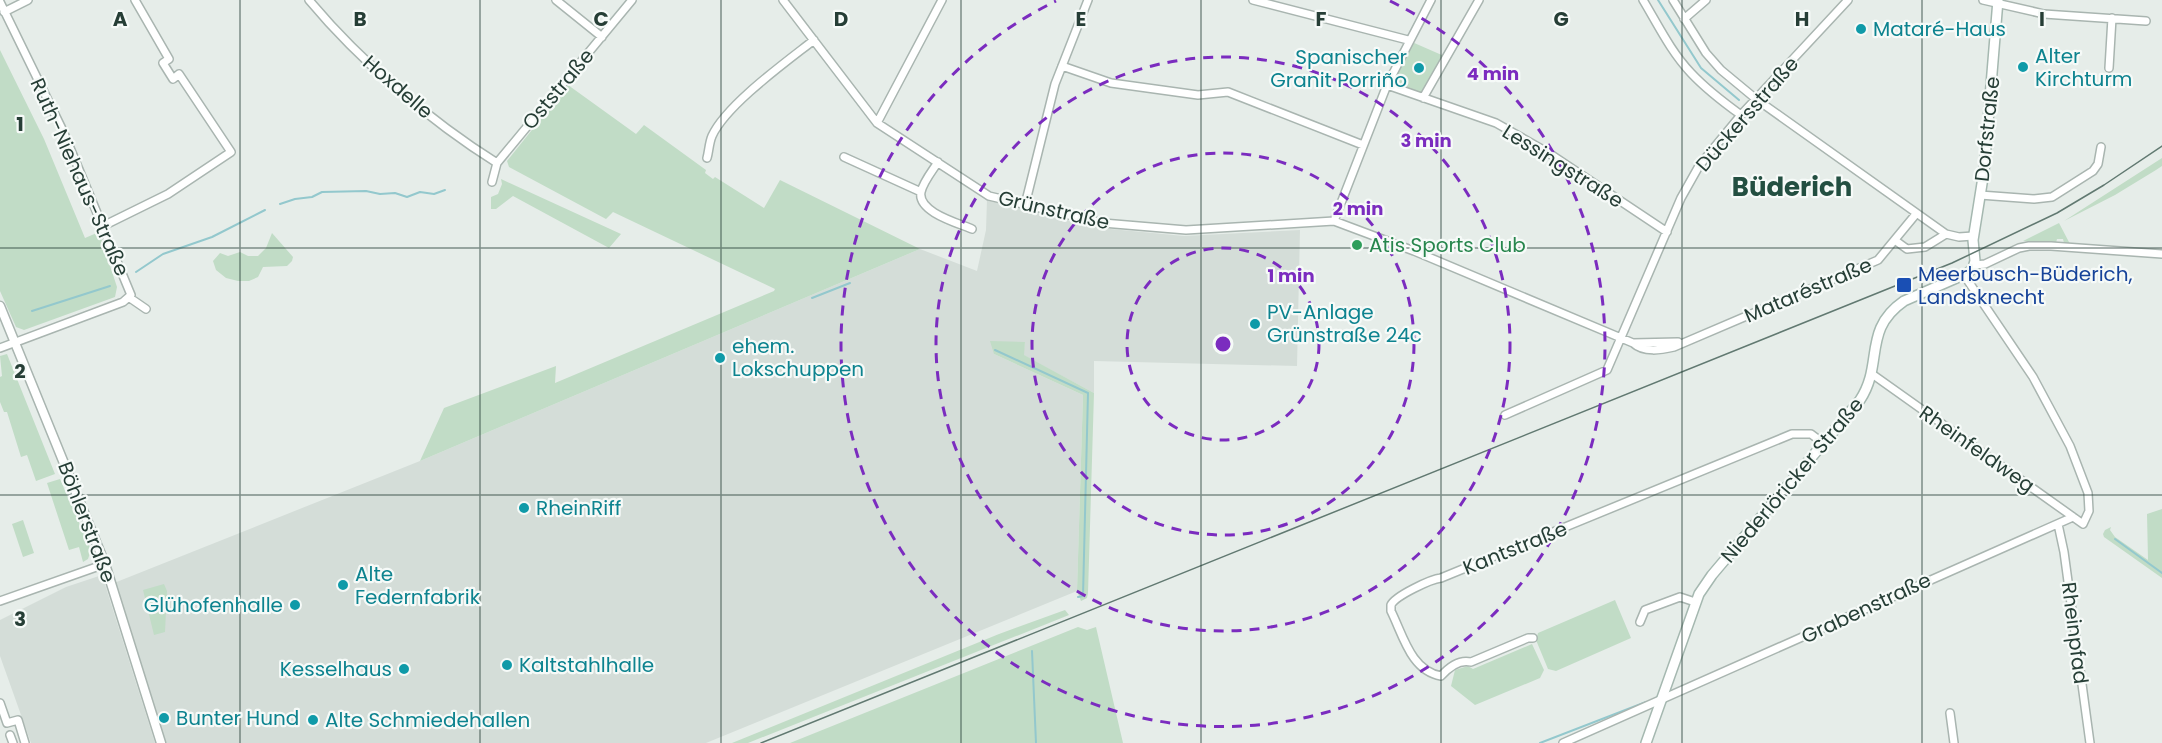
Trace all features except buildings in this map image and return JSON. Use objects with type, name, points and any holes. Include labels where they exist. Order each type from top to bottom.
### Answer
[{"type":"main road","name":"Dorfstraße","points":[[1975,261],[1973,236],[1980,195],[1998,2]]},
{"type":"main road","name":"Niederlöricker Straße","points":[[1646,743],[1695,602],[1712,575],[1860,400],[1870,382],[1876,338],[1889,313],[1904,301],[1971,271],[1975,261]]},
{"type":"street","points":[[4,12],[28,0]]},
{"type":"street","points":[[102,226],[168,194],[231,152],[179,75],[173,79],[163,63],[170,59],[135,0]]},
{"type":"street","name":"Hoxdelle","points":[[309,0],[360,54],[387,78],[455,134],[497,163]]},
{"type":"street","points":[[556,0],[602,37]]},
{"type":"street","name":"Oststraße","points":[[492,182],[497,163],[632,0]]},
{"type":"street","name":"Grünstraße","points":[[783,0],[877,123],[989,196],[1103,223],[1186,230],[1334,221]]},
{"type":"street","points":[[877,123],[942,0]]},
{"type":"street","points":[[1025,205],[1055,84],[1088,0]]},
{"type":"street","points":[[1253,0],[1408,40]]},
{"type":"street","points":[[1334,221],[1387,85],[1408,40],[1431,0]]},
{"type":"street","points":[[1423,98],[1479,0]]},
{"type":"street","points":[[1642,0],[1690,72],[1717,98],[1741,115]]},
{"type":"street","points":[[1673,0],[1714,63],[1756,99],[1946,234],[1959,237],[1973,236]]},
{"type":"street","points":[[1684,19],[1706,0]]},
{"type":"street","name":"Dückersstraße","points":[[1620,339],[1681,198],[1699,166],[1741,115],[1848,0]]},
{"type":"street","points":[[1983,0],[2044,14],[2146,21]]},
{"type":"street","name":"Ruth-Niehaus-Straße","points":[[0,2],[54,112],[129,288],[130,298],[0,348]]},
{"type":"street","points":[[2109,68],[2112,18]]},
{"type":"street","points":[[707,158],[713,133],[726,116],[757,86],[814,40]]},
{"type":"street","points":[[1062,66],[1111,83],[1198,95],[1228,92],[1363,145]]},
{"type":"street","name":"Lessingstraße","points":[[1387,85],[1496,123],[1537,146],[1667,232]]},
{"type":"street","points":[[1980,195],[2034,199],[2052,197],[2093,171],[2098,164],[2101,147]]},
{"type":"street","points":[[844,157],[921,192]]},
{"type":"street","points":[[938,162],[921,192],[923,202],[932,212],[972,229]]},
{"type":"street","name":"Mataréstraße","points":[[1334,221],[1414,252],[1638,348],[1662,350],[1878,261],[1916,214]]},
{"type":"street","points":[[1896,241],[1907,249],[1925,247],[1946,234]]},
{"type":"street","points":[[1975,261],[1986,264],[2019,248],[2029,246],[2162,254]]},
{"type":"street","name":"Rheinfeldweg","points":[[1872,374],[2083,524],[2089,511],[2088,493],[2070,446],[2033,377],[1964,275]]},
{"type":"street","points":[[130,298],[146,309]]},
{"type":"street","name":"Böhlerstraße","points":[[0,306],[105,564],[161,743]]},
{"type":"street","points":[[1505,415],[1607,370],[1620,339]]},
{"type":"street","name":"Kantstraße","points":[[1533,638],[1528,638],[1471,662],[1465,660],[1449,667],[1440,676],[1431,674],[1417,664],[1391,611],[1391,605],[1397,597],[1432,580],[1450,575],[1792,434],[1807,433],[1823,443]]},
{"type":"street","name":"Grabenstraße","points":[[1563,743],[1915,585],[2073,517]]},
{"type":"street","name":"Rheinpfad","points":[[2058,524],[2067,569],[2090,743]]},
{"type":"street","points":[[0,601],[105,564]]},
{"type":"street","points":[[1640,622],[1645,610],[1677,597],[1695,602]]},
{"type":"street","points":[[0,704],[7,723],[18,720],[25,743]]},
{"type":"street","points":[[1950,713],[1954,743]]},
{"type":"shaded area","points":[[987,200],[1100,228],[1184,236],[1300,230],[1297,366],[1094,361],[1094,393],[1023,355],[1025,342],[994,354],[1083,395],[1077,591],[706,743],[165,743],[114,583],[420,461],[920,249],[977,271],[986,230]]},
{"type":"shaded area","points":[[102,575],[155,743],[31,743],[0,656],[0,620],[66,587]]},
{"type":"green space","points":[[1412,42],[1444,56],[1422,94],[1392,83]]},
{"type":"green space","points":[[0,50],[44,139],[85,238],[99,232],[117,287],[115,297],[24,330],[16,327],[0,291]]},
{"type":"green space","points":[[568,85],[636,134],[644,125],[706,170],[705,173],[713,179],[715,177],[764,208],[780,180],[920,249],[420,461],[444,408],[556,366],[555,383],[775,289],[613,212],[606,219],[509,167],[507,161]]},
{"type":"green space","points":[[2162,158],[2162,166],[2156,170],[2115,195],[2064,221]]},
{"type":"green space","points":[[501,179],[621,234],[609,248],[513,196],[496,209],[491,209],[491,197],[498,194],[502,184]]},
{"type":"green space","points":[[2059,223],[2070,244],[2064,243],[2063,239],[2057,239],[2056,243],[2023,241]]},
{"type":"green space","points":[[272,233],[293,257],[287,266],[263,267],[258,277],[249,281],[226,278],[216,270],[213,261],[220,253],[228,256],[240,252],[248,256],[258,256],[266,248]]},
{"type":"green space","points":[[990,341],[1025,342],[1024,355],[1094,393],[1088,593],[1087,598],[1081,601],[1077,591],[1083,395],[994,354]]},
{"type":"green space","points":[[7,354],[55,474],[36,481],[27,455],[21,457],[7,412],[4,412],[0,402],[0,377],[2,376],[0,356]]},
{"type":"green space","points":[[60,479],[91,550],[88,559],[83,562],[79,547],[69,550],[47,483]]},
{"type":"green space","points":[[2162,509],[2162,578],[2104,537],[2103,534],[2111,527],[2110,530],[2115,537],[2148,560],[2147,514]]},
{"type":"green space","points":[[23,520],[34,553],[23,557],[12,524]]},
{"type":"green space","points":[[164,584],[167,591],[165,632],[154,635],[143,590]]},
{"type":"green space","points":[[1615,600],[1631,638],[1556,671],[1548,669],[1536,640],[1538,633]]},
{"type":"green space","points":[[1065,610],[1069,615],[748,743],[732,743],[999,634]]},
{"type":"green space","points":[[1078,627],[1087,630],[1096,627],[1123,743],[790,743]]},
{"type":"green space","points":[[1532,644],[1544,670],[1540,678],[1475,705],[1451,686],[1455,670],[1468,666],[1473,669]]},
{"type":"waterway","points":[[1658,0],[1701,68],[1739,100]]},
{"type":"waterway","points":[[280,204],[312,197],[322,192],[366,191],[380,194],[395,193],[407,197],[420,192],[434,194],[445,190]]},
{"type":"waterway","points":[[136,272],[163,254],[212,237],[265,210]]},
{"type":"waterway","points":[[812,298],[850,283]]},
{"type":"waterway","points":[[32,311],[110,286]]},
{"type":"waterway","points":[[995,350],[1088,393],[1083,596],[1078,597]]},
{"type":"waterway","points":[[2115,539],[2162,573]]},
{"type":"waterway","points":[[1032,651],[1036,743]]},
{"type":"waterway","points":[[1540,743],[1646,702]]},
{"type":"tram line","points":[[761,743],[1952,263],[2057,213],[2162,146]]},
{"type":"place","name":"Mataré-Haus","points":[[1861,29]]},
{"type":"place","name":"Alter Kirchturm","points":[[2023,67]]},
{"type":"place","name":"Spanischer Granit Porriño","points":[[1419,68]]},
{"type":"place","name":"Atis Sports Club","points":[[1357,245]]},
{"type":"place","name":"Meerbusch-Büderich, Landsknecht","points":[[1904,285]]},
{"type":"place","name":"PV-Anlage Grünstraße 24c","points":[[1255,324]]},
{"type":"place","name":"ehem. Lokschuppen","points":[[720,358]]},
{"type":"place","name":"RheinRiff","points":[[524,508]]},
{"type":"place","name":"Alte Federnfabrik","points":[[343,585]]},
{"type":"place","name":"Glühofenhalle","points":[[295,605]]},
{"type":"place","name":"Kaltstahlhalle","points":[[507,665]]},
{"type":"place","name":"Kesselhaus","points":[[404,669]]},
{"type":"place","name":"Bunter Hund","points":[[164,718]]},
{"type":"place","name":"Alte Schmiedehallen","points":[[313,720]]},
{"type":"district","name":"Büderich","points":[[1792,187]]}]
